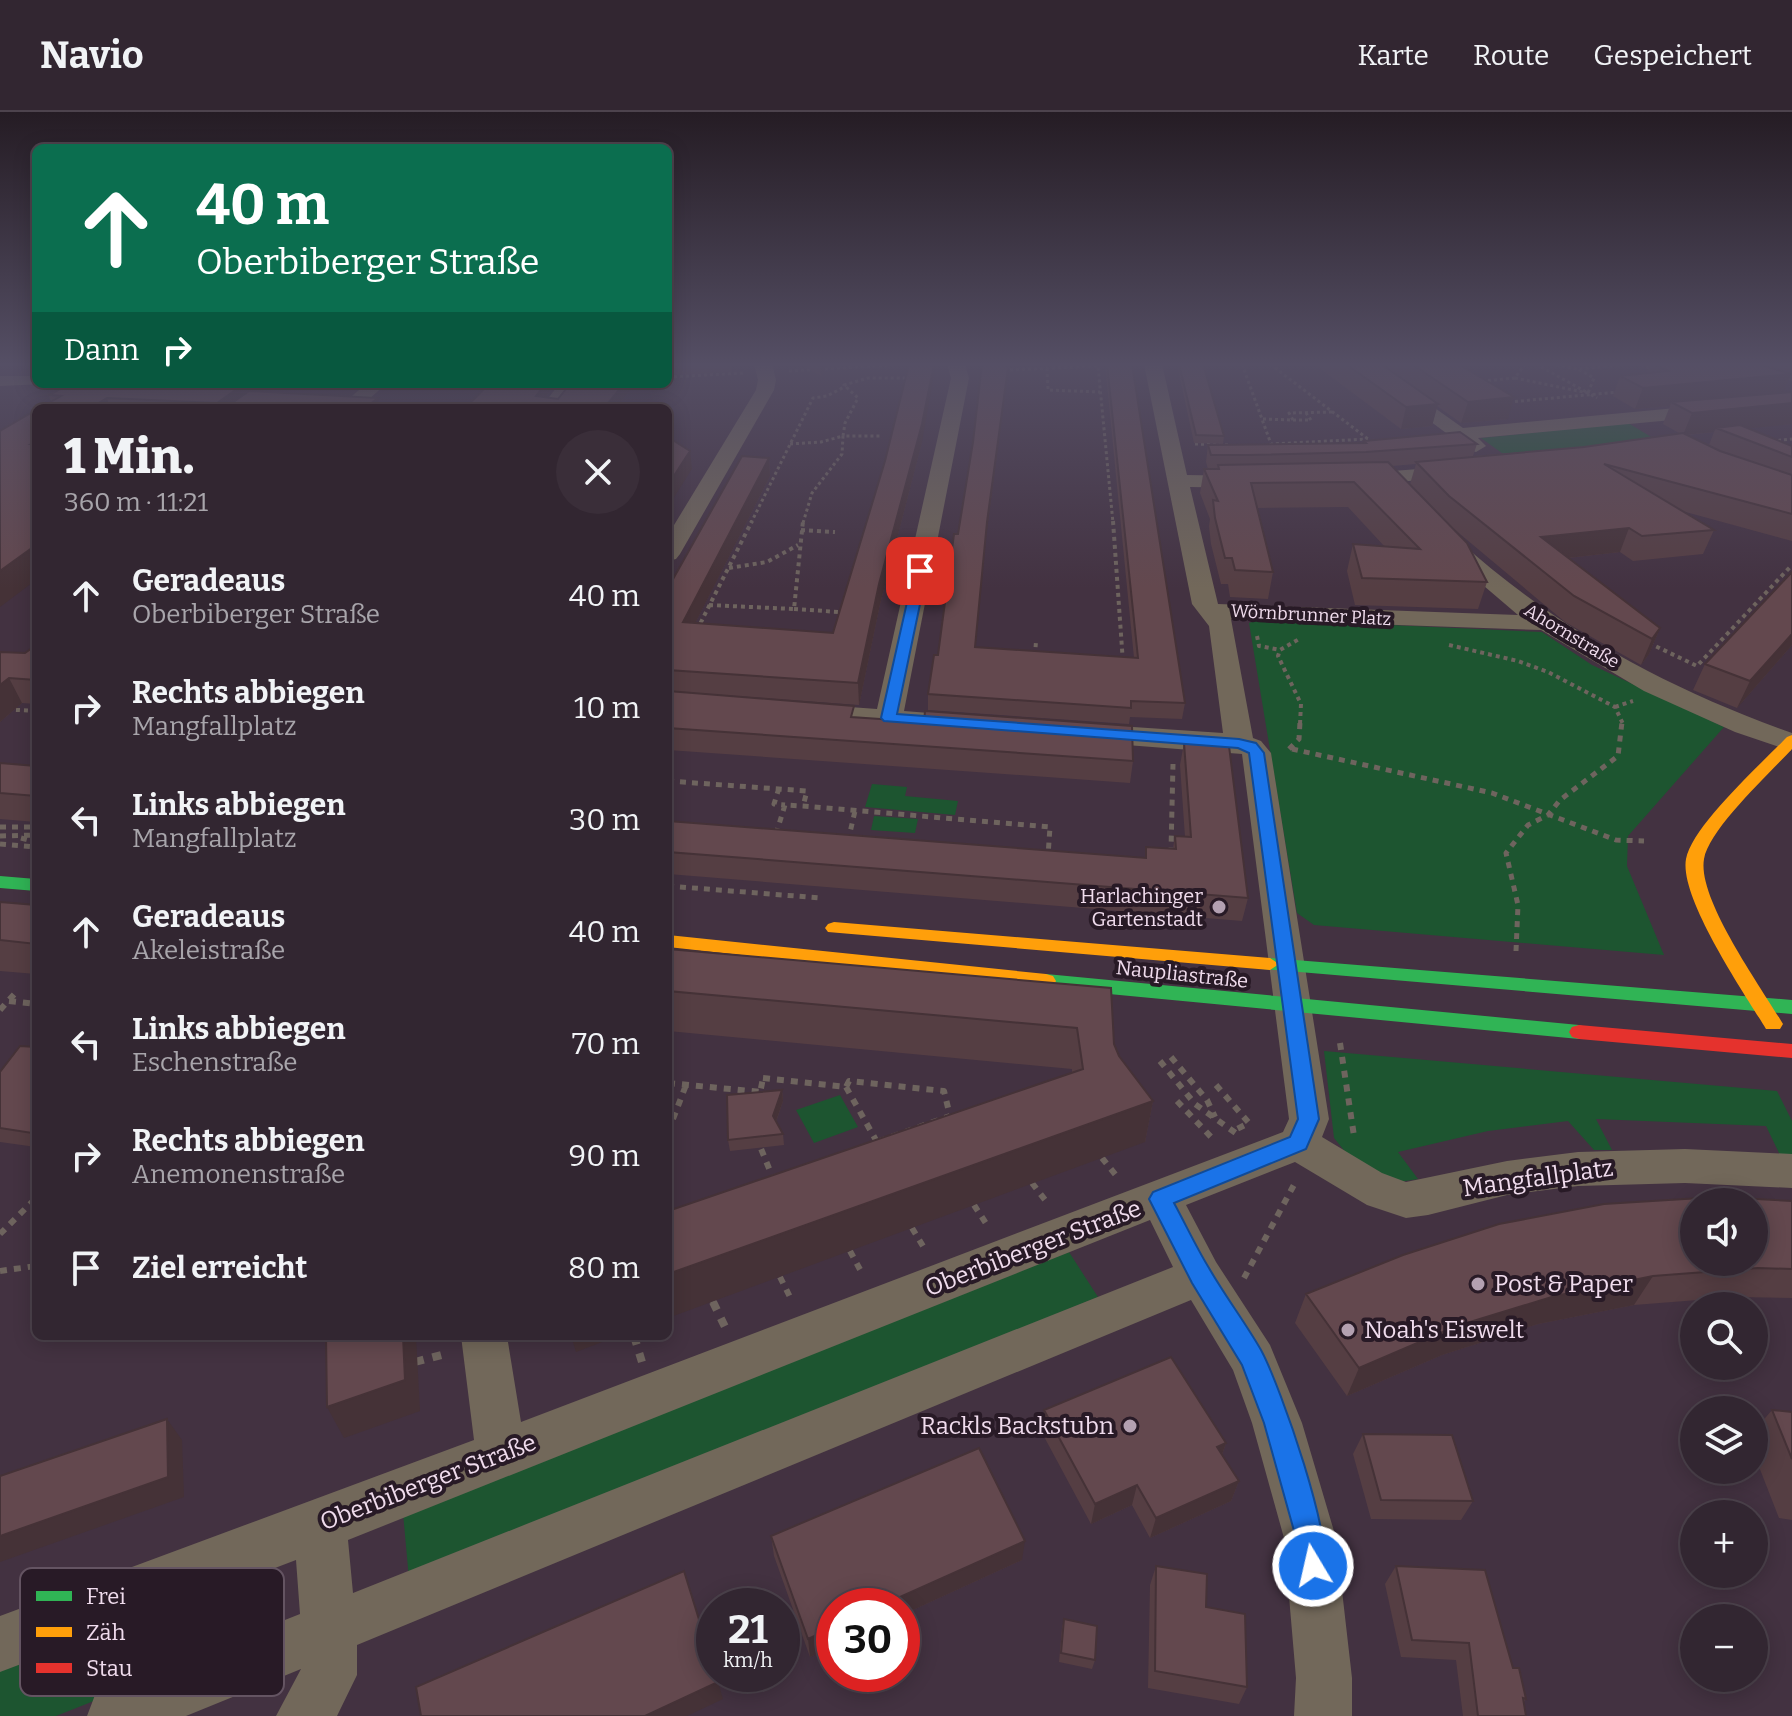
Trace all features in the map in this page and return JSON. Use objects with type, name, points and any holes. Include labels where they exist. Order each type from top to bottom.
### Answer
[{"type":"street","points":[[672,547],[736,439]]},
{"type":"street","points":[[889,718],[945,439]]},
{"type":"street","points":[[1169,439],[1204,604],[1212,611]]},
{"type":"street","points":[[1466,439],[1493,459]]},
{"type":"street","points":[[1328,481],[1474,470]]},
{"type":"street","points":[[1389,478],[1407,498]]},
{"type":"street","points":[[1178,481],[1263,482]]},
{"type":"street","name":"Ahornstraße","points":[[1432,528],[1506,595],[1548,623],[1666,690],[1729,720],[1791,741]]},
{"type":"street","name":"Wörnbrunner Platz","points":[[1212,611],[1548,623]]},
{"type":"street","name":"Wörnbrunner Platz","points":[[1212,611],[1222,626],[1248,748],[1287,967]]},
{"type":"street","points":[[777,710],[988,725]]},
{"type":"street","points":[[1064,731],[1248,748]]},
{"type":"street","points":[[1791,741],[1725,816],[1695,857],[1695,880],[1708,909],[1791,1053]]},
{"type":"street","points":[[0,882],[32,885]]},
{"type":"street","name":"Naupliastraße","points":[[811,926],[1792,1007]]},
{"type":"street","name":"Naupliastraße","points":[[672,941],[1292,1006],[1791,1053]]},
{"type":"street","points":[[1161,1199],[1292,1156],[1309,1119],[1287,967]]},
{"type":"street","name":"Mangfallplatz","points":[[1292,1156],[1405,1200],[1506,1178],[1614,1165],[1703,1164],[1792,1171]]},
{"type":"street","name":"Oberbiberger Straße","points":[[204,1568],[1161,1199],[1208,1288],[1258,1372],[1277,1423],[1310,1538],[1324,1678],[1323,1716]]},
{"type":"street","points":[[284,1647],[1208,1288]]},
{"type":"street","points":[[485,1340],[501,1454]]},
{"type":"street","points":[[305,1716],[329,1675],[329,1628],[320,1525]]},
{"type":"street","name":"Oberbiberger Straße","points":[[0,1644],[20,1637]]},
{"type":"street","points":[[116,1716],[164,1696]]},
{"type":"path","points":[[692,640],[793,439]]},
{"type":"path","points":[[790,444],[833,439]]},
{"type":"path","points":[[794,609],[799,588],[798,545],[801,530],[813,490],[838,462],[845,449],[843,439]]},
{"type":"path","points":[[1105,439],[1120,589],[1123,667]]},
{"type":"path","points":[[1269,439],[1271,444]]},
{"type":"path","points":[[1265,445],[1368,439]]},
{"type":"path","points":[[1778,448],[1763,442],[1792,439]]},
{"type":"path","points":[[1170,443],[1234,445]]},
{"type":"path","points":[[801,530],[835,532]]},
{"type":"path","points":[[728,568],[767,562],[798,545]]},
{"type":"path","points":[[1642,638],[1697,666],[1792,565]]},
{"type":"path","points":[[709,605],[839,612]]},
{"type":"path","points":[[1439,621],[1429,635],[1436,640],[1533,667],[1580,687],[1615,707],[1623,723],[1618,756],[1560,800],[1548,815],[1528,825],[1506,853],[1518,905],[1516,951]]},
{"type":"path","points":[[1292,749],[1299,739],[1301,704],[1278,656],[1280,650],[1302,638]]},
{"type":"path","points":[[1034,660],[1036,641]]},
{"type":"path","points":[[0,709],[32,711]]},
{"type":"path","points":[[1160,856],[1171,850],[1174,739]]},
{"type":"path","points":[[1248,748],[1292,749],[1397,774],[1443,780],[1492,793],[1616,840],[1644,841]]},
{"type":"path","points":[[672,781],[807,791],[803,806]]},
{"type":"path","points":[[779,788],[774,804],[1050,827],[1048,865]]},
{"type":"path","points":[[773,844],[785,805]]},
{"type":"path","points":[[846,850],[855,811]]},
{"type":"path","points":[[0,827],[32,827]]},
{"type":"path","points":[[0,836],[32,835]]},
{"type":"path","points":[[17,837],[32,842]]},
{"type":"path","points":[[0,844],[32,843]]},
{"type":"path","points":[[0,1010],[18,990]]},
{"type":"path","points":[[9,1001],[32,1004]]},
{"type":"path","points":[[1339,1039],[1356,1149]]},
{"type":"path","points":[[1171,1057],[1207,1100],[1215,1118]]},
{"type":"path","points":[[1160,1061],[1195,1104],[1233,1131]]},
{"type":"path","points":[[763,1078],[846,1087],[879,1147],[775,1183],[753,1129],[763,1078]]},
{"type":"path","points":[[846,1087],[849,1081],[944,1091],[950,1116],[877,1142]]},
{"type":"path","points":[[672,1083],[771,1093]]},
{"type":"path","points":[[672,1122],[686,1085]]},
{"type":"path","points":[[1177,1101],[1211,1140],[1249,1123],[1216,1085]]},
{"type":"path","points":[[1208,1288],[1238,1290],[1297,1180],[1292,1156]]},
{"type":"path","points":[[756,1181],[771,1176]]},
{"type":"path","points":[[0,1234],[32,1202]]},
{"type":"path","points":[[0,1271],[32,1267]]},
{"type":"green space","points":[[1482,439],[1658,441],[1513,461]]},
{"type":"green space","points":[[1261,619],[1542,632],[1592,665],[1724,727],[1628,836],[1627,866],[1664,955],[1314,925],[1297,913],[1249,623]]},
{"type":"green space","points":[[872,784],[907,787],[905,796],[958,801],[955,815],[865,807]]},
{"type":"green space","points":[[874,816],[918,819],[915,833],[871,830]]},
{"type":"green space","points":[[1324,1051],[1777,1091],[1792,1121],[1792,1157],[1780,1155],[1766,1126],[1596,1119],[1612,1150],[1594,1150],[1568,1121],[1488,1131],[1398,1152],[1418,1179],[1393,1183],[1355,1164],[1334,1138]]},
{"type":"green space","points":[[840,1095],[858,1127],[814,1143],[796,1110]]},
{"type":"green space","points":[[1069,1252],[1098,1297],[409,1579],[403,1513]]},
{"type":"green space","points":[[20,1658],[20,1696],[106,1696],[56,1716],[0,1716],[0,1666]]},
{"type":"building","points":[[0,439],[32,439],[32,548],[0,571]]},
{"type":"building","points":[[890,439],[918,439],[879,584],[858,683],[672,670],[672,581],[742,456],[769,458],[683,622],[833,633]]},
{"type":"building","points":[[973,439],[998,439],[975,647],[1138,658],[1115,439],[1144,439],[1185,703],[1131,701],[1131,708],[928,694],[934,655],[938,655],[954,534],[958,534]]},
{"type":"building","points":[[1470,439],[1477,444],[1366,452],[1248,455],[1211,455],[1208,445],[1366,443],[1364,441]]},
{"type":"building","points":[[1642,439],[1695,439],[1720,451],[1792,475],[1792,514],[1604,464],[1714,530],[1642,536],[1629,528],[1541,537],[1660,628],[1652,639],[1574,596],[1449,496],[1416,462]]},
{"type":"building","points":[[1744,439],[1774,439],[1792,446],[1792,457]]},
{"type":"building","points":[[672,440],[690,451],[672,479]]},
{"type":"building","points":[[1388,462],[1467,543],[1487,582],[1362,578],[1353,544],[1420,549],[1354,482],[1251,483],[1273,572],[1235,570],[1232,558],[1225,558],[1213,500],[1218,501],[1204,469],[1219,469],[1218,465]]},
{"type":"building","points":[[1792,572],[1792,634],[1750,681],[1705,664]]},
{"type":"building","points":[[32,648],[32,680],[9,678],[0,685],[0,652],[25,653]]},
{"type":"building","points":[[672,691],[854,706],[851,717],[924,722],[925,711],[1132,726],[1133,761],[672,728]]},
{"type":"building","points":[[1184,743],[1229,746],[1248,898],[672,852],[672,821],[1146,858],[1146,847],[1176,849],[1175,836],[1191,837]]},
{"type":"building","points":[[0,763],[32,766],[32,796],[0,793]]},
{"type":"building","points":[[0,902],[32,905],[32,944],[0,940]]},
{"type":"building","points":[[672,949],[1111,988],[1114,1044],[1119,1056],[1153,1101],[672,1273],[672,1210],[1083,1069],[1077,1028],[672,991]]},
{"type":"building","points":[[20,1046],[32,1047],[32,1133],[0,1128],[0,1072]]},
{"type":"building","points":[[782,1090],[773,1116],[783,1134],[728,1140],[727,1095]]},
{"type":"building","points":[[1680,1199],[1680,1274],[1653,1276],[1555,1296],[1457,1326],[1359,1368],[1306,1294],[1403,1255],[1499,1224],[1604,1204]]},
{"type":"building","points":[[1768,1200],[1792,1201],[1792,1269],[1768,1268]]},
{"type":"building","points":[[326,1340],[403,1340],[405,1380],[327,1407]]},
{"type":"building","points":[[1171,1357],[1226,1443],[1217,1447],[1239,1481],[1156,1518],[1137,1485],[1095,1504],[1044,1410]]},
{"type":"building","points":[[1772,1410],[1792,1412],[1792,1459]]},
{"type":"building","points":[[167,1419],[168,1477],[0,1536],[0,1476]]},
{"type":"building","points":[[1363,1434],[1452,1435],[1473,1501],[1381,1500]]},
{"type":"building","points":[[979,1448],[1025,1541],[920,1588],[816,1588],[816,1635],[808,1639],[800,1617],[800,1588],[790,1588],[771,1536]]},
{"type":"building","points":[[1156,1566],[1207,1574],[1206,1607],[1245,1614],[1247,1687],[1155,1671]]},
{"type":"building","points":[[1396,1566],[1485,1570],[1513,1668],[1519,1668],[1526,1699],[1523,1698],[1526,1716],[1478,1716],[1469,1643],[1412,1640]]},
{"type":"building","points":[[684,1571],[696,1610],[697,1692],[645,1716],[421,1716],[416,1687]]},
{"type":"building","points":[[1064,1619],[1097,1626],[1095,1660],[1061,1653]]},
{"type":"traffic: fast","points":[[0,882],[32,885]]},
{"type":"traffic: fast","points":[[1270,964],[1792,1007]]},
{"type":"traffic: fast","points":[[1046,981],[1579,1032]]},
{"type":"traffic: slow","points":[[1773,1024],[1712,918],[1696,875],[1695,859],[1723,815],[1792,740]]},
{"type":"traffic: slow","points":[[834,928],[1270,964]]},
{"type":"traffic: slow","points":[[672,941],[1046,981]]},
{"type":"traffic: jam","points":[[1579,1032],[1792,1051]]},
{"type":"place","name":"Harlachinger Gartenstadt","points":[[1219,907]]},
{"type":"place","name":"Post & Paper","points":[[1478,1284]]},
{"type":"place","name":"Noah's Eiswelt","points":[[1348,1330]]},
{"type":"place","name":"Rackls Backstubn","points":[[1130,1426]]},
{"type":"route","points":[[920,571],[889,718],[1239,743],[1251,747],[1256,753],[1309,1119],[1299,1143],[1161,1199],[1200,1276],[1253,1360],[1277,1423],[1310,1538],[1313,1566]]}]
